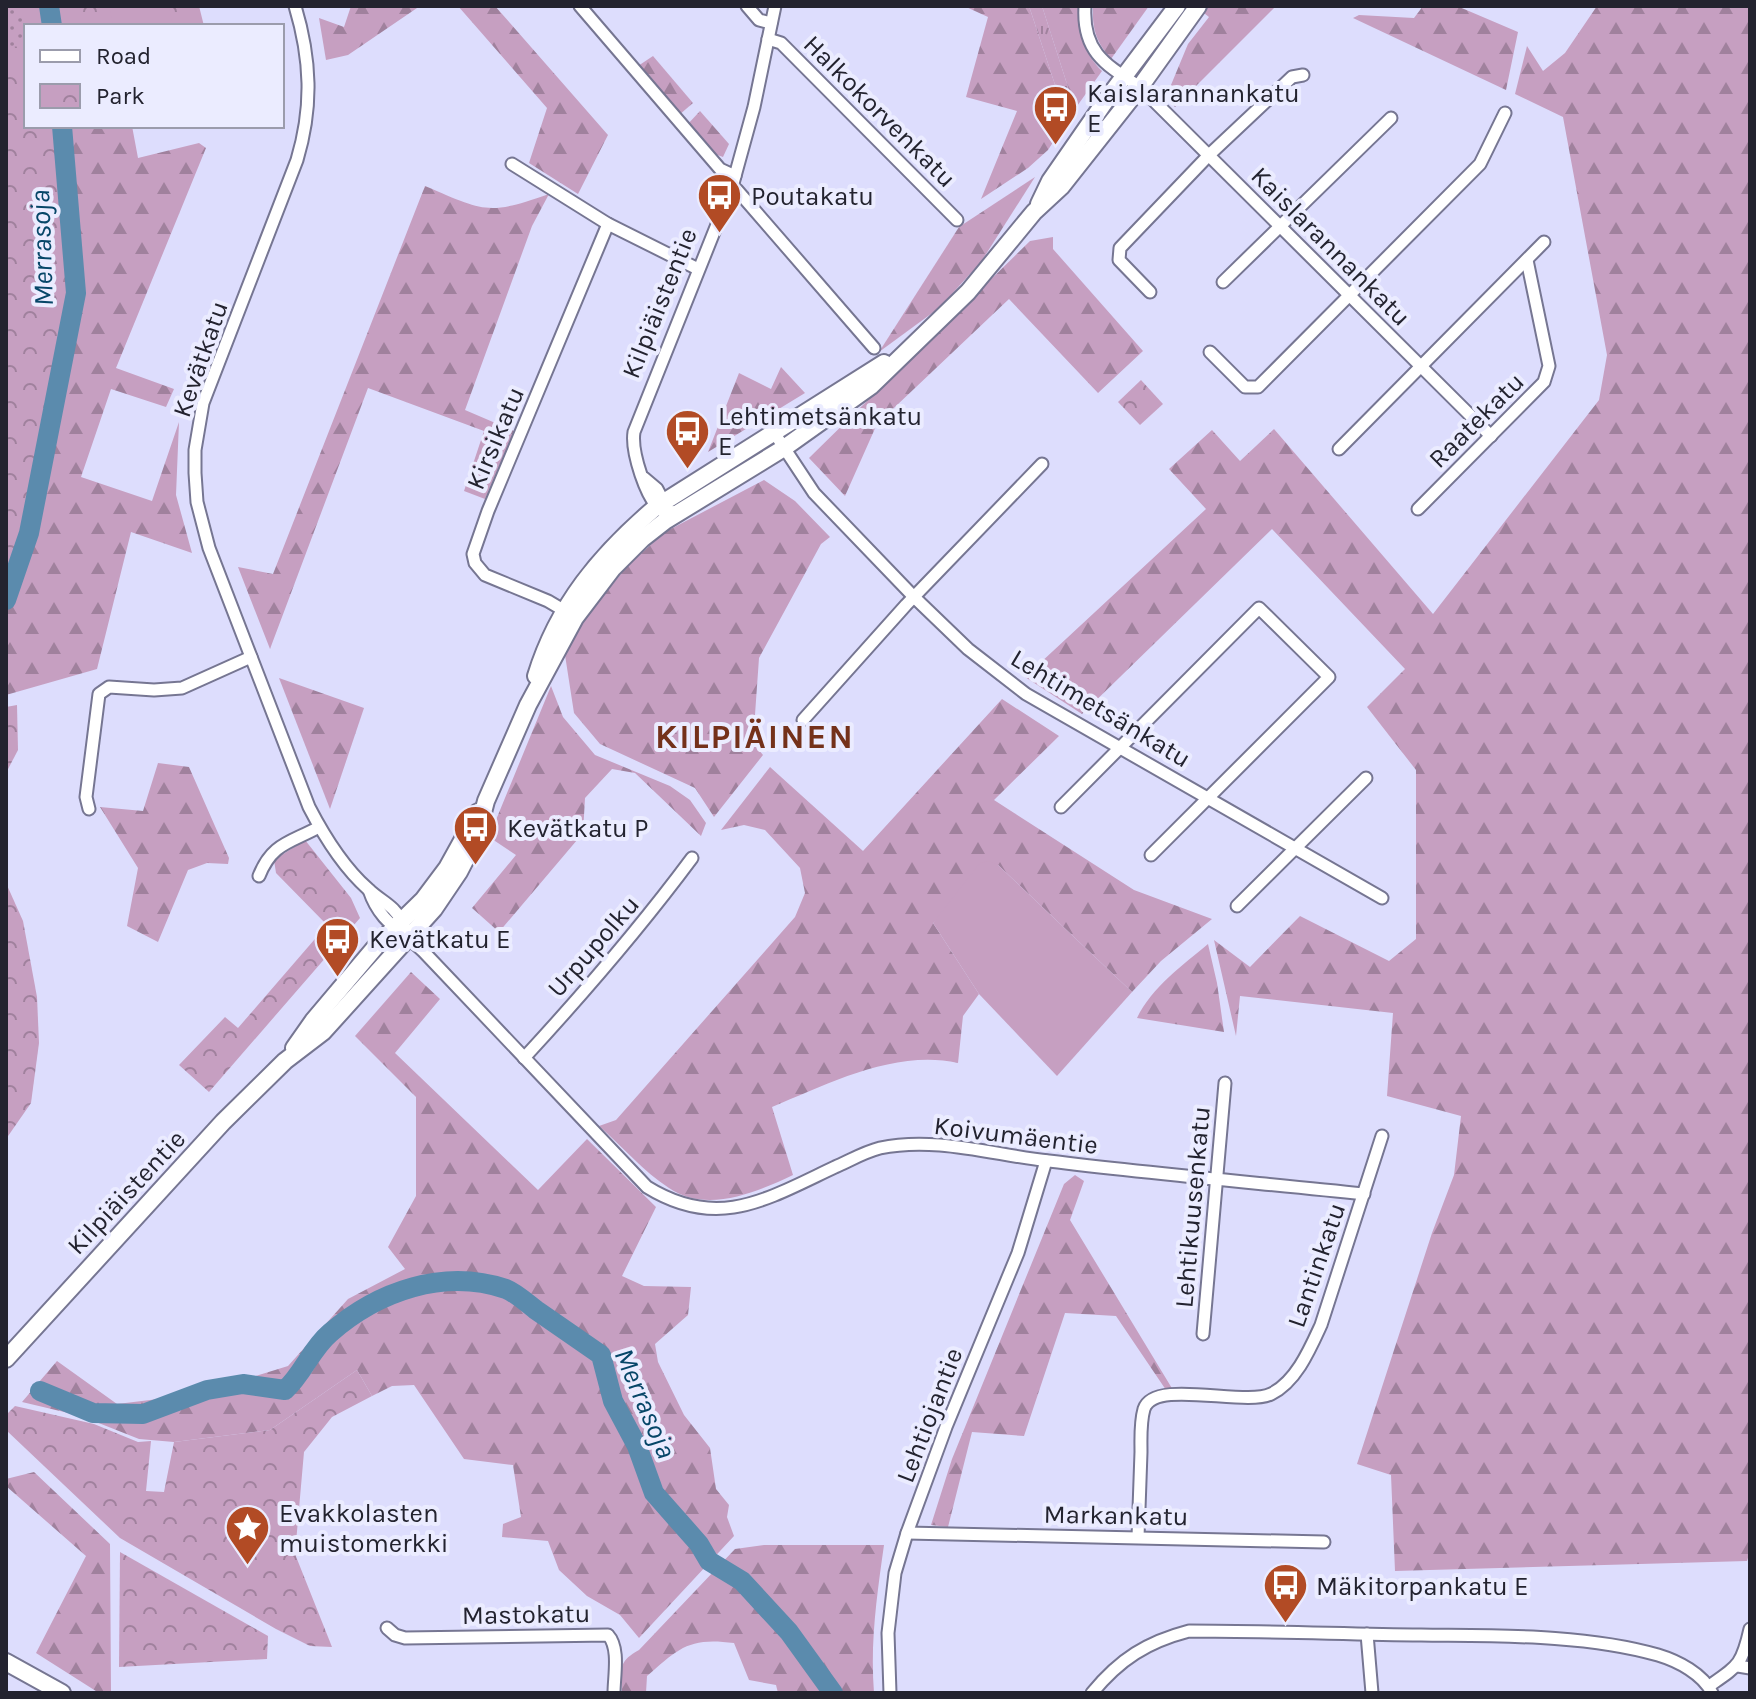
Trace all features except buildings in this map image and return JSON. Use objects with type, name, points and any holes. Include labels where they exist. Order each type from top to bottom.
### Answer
[{"type":"street","name":"Kevätkatu","points":[[295,6],[305,41],[309,77],[307,119],[303,138],[203,403],[195,450],[197,502],[202,529],[319,827],[369,890],[385,900],[398,925],[524,1058]]},
{"type":"street","points":[[580,6],[874,348]]},
{"type":"street","name":"Halkokorvenkatu","points":[[747,6],[759,20],[771,23]]},
{"type":"street","name":"Kilpiäistentie","points":[[6,1359],[223,1122],[285,1061],[323,1032],[434,909],[459,872],[476,839],[486,801],[528,705],[543,654],[570,614],[601,558],[666,511],[657,489],[644,478],[634,454],[634,432],[733,182],[754,107],[775,6]]},
{"type":"street","name":"Kaislarannankatu","points":[[1085,6],[1091,46],[1104,64],[1140,87],[1491,436]]},
{"type":"street","points":[[1034,212],[1050,181],[1177,6]]},
{"type":"street","points":[[666,511],[779,441],[914,344],[968,292],[1034,212],[1061,187],[1140,87],[1198,6]]},
{"type":"street","name":"Halkokorvenkatu","points":[[768,39],[781,43],[957,220]]},
{"type":"street","points":[[1150,292],[1119,260],[1120,248],[1209,155],[1292,77],[1303,75]]},
{"type":"street","points":[[1210,352],[1245,387],[1258,387],[1480,164],[1505,113]]},
{"type":"street","points":[[1223,282],[1391,118]]},
{"type":"street","points":[[512,164],[608,224],[698,269]]},
{"type":"street","name":"Kirsikatu","points":[[570,614],[548,601],[485,575],[475,563],[473,554],[608,224]]},
{"type":"street","points":[[1339,449],[1544,242]]},
{"type":"street","name":"Raatekatu","points":[[1418,509],[1544,382],[1549,366],[1527,260]]},
{"type":"street","name":"Lehtimetsänkatu","points":[[779,441],[814,493],[914,597],[968,649],[1026,694],[1382,898]]},
{"type":"street","points":[[803,720],[914,597],[1042,464]]},
{"type":"street","points":[[1061,807],[1259,608],[1329,677],[1151,855]]},
{"type":"street","points":[[89,809],[86,797],[99,694],[109,687],[182,688],[251,657]]},
{"type":"street","points":[[1237,906],[1366,778]]},
{"type":"street","name":"Kilpiäistentie","points":[[285,1061],[313,1021],[423,900],[447,868],[467,828],[486,801]]},
{"type":"street","points":[[259,876],[266,858],[278,847],[319,827]]},
{"type":"street","name":"Urpupolku","points":[[524,1058],[585,991],[692,858]]},
{"type":"street","name":"Koivumäentie","points":[[524,1058],[647,1187],[671,1202],[700,1209],[731,1208],[766,1200],[880,1148],[938,1144],[1046,1161],[1364,1194]]},
{"type":"street","name":"Lehtikuusenkatu","points":[[1203,1334],[1225,1083]]},
{"type":"street","name":"Lantinkatu","points":[[1138,1537],[1145,1407],[1152,1399],[1195,1394],[1236,1398],[1269,1395],[1291,1377],[1309,1352],[1321,1325],[1382,1136]]},
{"type":"street","name":"Lehtiojantie","points":[[890,1693],[888,1633],[895,1573],[946,1427],[1018,1253],[1046,1161]]},
{"type":"street","name":"Markankatu","points":[[907,1533],[1324,1542]]},
{"type":"street","name":"Mastokatu","points":[[387,1628],[405,1638],[608,1635],[613,1642],[614,1693]]},
{"type":"street","points":[[1092,1693],[1131,1655],[1159,1639],[1189,1631],[1512,1636],[1591,1643],[1659,1655],[1686,1667],[1710,1690],[1744,1667],[1750,1629]]},
{"type":"street","points":[[1367,1634],[1372,1693]]},
{"type":"street","points":[[6,1662],[62,1693]]},
{"type":"green space","points":[[6,6],[199,6],[204,24],[24,24],[24,128],[55,128],[68,294],[22,533],[6,573]]},
{"type":"green space","points":[[6,6],[22,6],[24,46],[6,47]]},
{"type":"green space","points":[[109,6],[169,6],[173,24],[113,24]]},
{"type":"green space","points":[[351,6],[420,6],[348,55],[326,60],[319,18],[344,27]]},
{"type":"green space","points":[[458,6],[495,6],[608,135],[578,194],[529,163],[547,108]]},
{"type":"green space","points":[[964,6],[1029,6],[1067,121],[1048,150],[1028,168],[981,199],[1017,111],[966,97],[988,17]]},
{"type":"green space","points":[[1029,6],[1042,6],[1075,109],[1067,121]]},
{"type":"green space","points":[[1042,6],[1079,6],[1083,41],[1102,71],[1075,109]]},
{"type":"green space","points":[[1093,6],[1149,6],[1111,59],[1096,35]]},
{"type":"green space","points":[[1204,6],[1276,6],[1175,107],[1166,97],[1188,44],[1209,17],[1200,10]]},
{"type":"green space","points":[[1423,6],[1457,6],[1518,32],[1506,90],[1353,18],[1359,15],[1414,18]]},
{"type":"green space","points":[[1597,6],[1750,6],[1750,1551],[1747,1561],[1395,1571],[1391,1475],[1357,1464],[1432,1233],[1454,1175],[1461,1116],[1387,1096],[1393,1013],[1240,996],[1236,1036],[1214,940],[1250,967],[1300,916],[1389,961],[1416,939],[1416,770],[1367,707],[1405,669],[1272,529],[1082,714],[1025,677],[1206,509],[1169,469],[1212,430],[1240,461],[1274,429],[1433,614],[1599,400],[1607,355],[1563,117],[1515,94],[1527,46],[1543,71],[1565,53]]},
{"type":"green space","points":[[653,56],[693,103],[679,115],[638,66]]},
{"type":"green space","points":[[700,111],[729,144],[723,157],[712,153],[687,125]]},
{"type":"green space","points":[[70,128],[132,128],[138,158],[199,143],[206,148],[116,368],[174,389],[166,407],[111,389],[81,477],[152,501],[179,422],[176,495],[192,553],[131,532],[97,669],[6,695],[6,609],[35,534],[82,292]]},
{"type":"green space","points":[[1035,177],[981,262],[939,308],[879,352],[959,227]]},
{"type":"green space","points":[[425,186],[486,208],[512,206],[549,194],[532,226],[465,410],[514,431],[485,499],[464,491],[484,431],[368,388],[270,649],[238,567],[273,574]]},
{"type":"green space","points":[[1053,237],[1053,249],[1143,351],[1098,393],[1009,299],[877,424],[845,496],[809,458],[1030,241]]},
{"type":"green space","points":[[781,367],[805,393],[708,452],[739,373],[771,389]]},
{"type":"green space","points":[[1141,380],[1163,404],[1140,425],[1118,402]]},
{"type":"green space","points":[[764,480],[795,501],[830,537],[821,544],[759,658],[753,743],[763,755],[714,817],[695,788],[600,744],[574,713],[565,655],[582,623],[627,566],[665,532]]},
{"type":"green space","points":[[279,678],[364,708],[330,809]]},
{"type":"green space","points":[[551,686],[563,717],[595,755],[670,786],[690,800],[706,823],[701,836],[635,773],[612,769],[585,798],[583,833],[499,932],[472,908],[516,855],[489,837]]},
{"type":"green space","points":[[1002,699],[1059,736],[994,800],[1134,890],[1212,919],[1161,961],[1132,992],[998,865],[933,923],[979,994],[963,1016],[958,1063],[934,1060],[886,1065],[839,1079],[772,1107],[793,1175],[779,1182],[732,1198],[715,1200],[684,1196],[660,1182],[599,1126],[616,1120],[795,917],[805,893],[800,868],[765,830],[744,825],[721,830],[770,767],[863,851]]},
{"type":"green space","points":[[17,705],[18,750],[6,773],[6,707]]},
{"type":"green space","points":[[158,763],[189,767],[229,858],[228,864],[207,863],[188,870],[158,942],[127,926],[138,868],[100,807],[143,811]]},
{"type":"green space","points":[[305,840],[351,898],[360,918],[209,1092],[179,1065],[225,1017],[238,1028],[327,925],[276,873],[274,860]]},
{"type":"green space","points":[[989,861],[998,865],[1132,992],[1057,1076],[979,994],[933,923],[980,863]]},
{"type":"green space","points":[[6,883],[23,921],[37,997],[39,1043],[31,1103],[6,1139]]},
{"type":"green space","points":[[1208,944],[1224,1032],[1137,1018],[1159,986]]},
{"type":"green space","points":[[411,972],[440,999],[395,1053],[538,1190],[587,1139],[656,1207],[622,1276],[644,1286],[691,1287],[688,1315],[655,1344],[658,1362],[684,1415],[710,1448],[716,1489],[729,1505],[727,1517],[734,1536],[639,1638],[620,1615],[587,1596],[559,1570],[548,1541],[502,1537],[503,1524],[521,1517],[513,1465],[464,1459],[414,1385],[392,1386],[372,1396],[357,1370],[270,1430],[174,1442],[139,1439],[81,1416],[22,1402],[57,1361],[117,1404],[183,1396],[209,1385],[246,1379],[288,1366],[348,1299],[405,1269],[388,1247],[416,1196],[416,1097],[355,1036]]},
{"type":"green space","points":[[1075,1175],[1084,1181],[1070,1220],[1173,1390],[1166,1390],[1116,1316],[1065,1313],[1024,1436],[972,1432],[948,1527],[931,1525],[952,1459],[1064,1184]]},
{"type":"green space","points":[[357,1370],[372,1396],[332,1417],[304,1452],[295,1554],[332,1647],[310,1646],[276,1629],[120,1538],[6,1430],[6,1415],[15,1406],[94,1424],[138,1442],[151,1441],[146,1491],[164,1492],[174,1442],[270,1430]]},
{"type":"green space","points":[[34,1472],[110,1544],[111,1693],[99,1693],[36,1653],[86,1556],[6,1486],[6,1479]]},
{"type":"green space","points":[[764,1545],[884,1545],[874,1637],[874,1693],[778,1693],[776,1685],[749,1680],[734,1643],[706,1642],[695,1643],[668,1658],[647,1676],[646,1693],[622,1693],[621,1672],[627,1659],[735,1549]]},
{"type":"green space","points":[[120,1552],[268,1636],[267,1659],[119,1667]]},
{"type":"waterway","name":"Merrasoja","points":[[49,6],[52,24]]},
{"type":"waterway","name":"Merrasoja","points":[[6,600],[29,533],[76,293],[62,128]]},
{"type":"waterway","name":"Merrasoja","points":[[40,1391],[93,1413],[143,1414],[207,1390],[243,1384],[285,1390],[330,1333],[369,1305],[390,1295],[413,1287],[459,1281],[506,1289],[601,1355],[613,1401],[637,1446],[654,1493],[699,1544],[709,1561],[742,1581],[789,1632],[833,1693]]},
{"type":"place","name":"Kaislarannankatu E","points":[[1056,147]]},
{"type":"place","name":"Poutakatu","points":[[720,235]]},
{"type":"place","name":"Lehtimetsänkatu E","points":[[687,470]]},
{"type":"place","name":"Kevätkatu P","points":[[476,867]]},
{"type":"place","name":"Kevätkatu E","points":[[338,978]]},
{"type":"place","name":"Evakkolasten muistomerkki","points":[[248,1567]]},
{"type":"place","name":"Mäkitorpankatu E","points":[[1285,1625]]},
{"type":"district","name":"KILPIÄINEN","points":[[755,736]]}]
